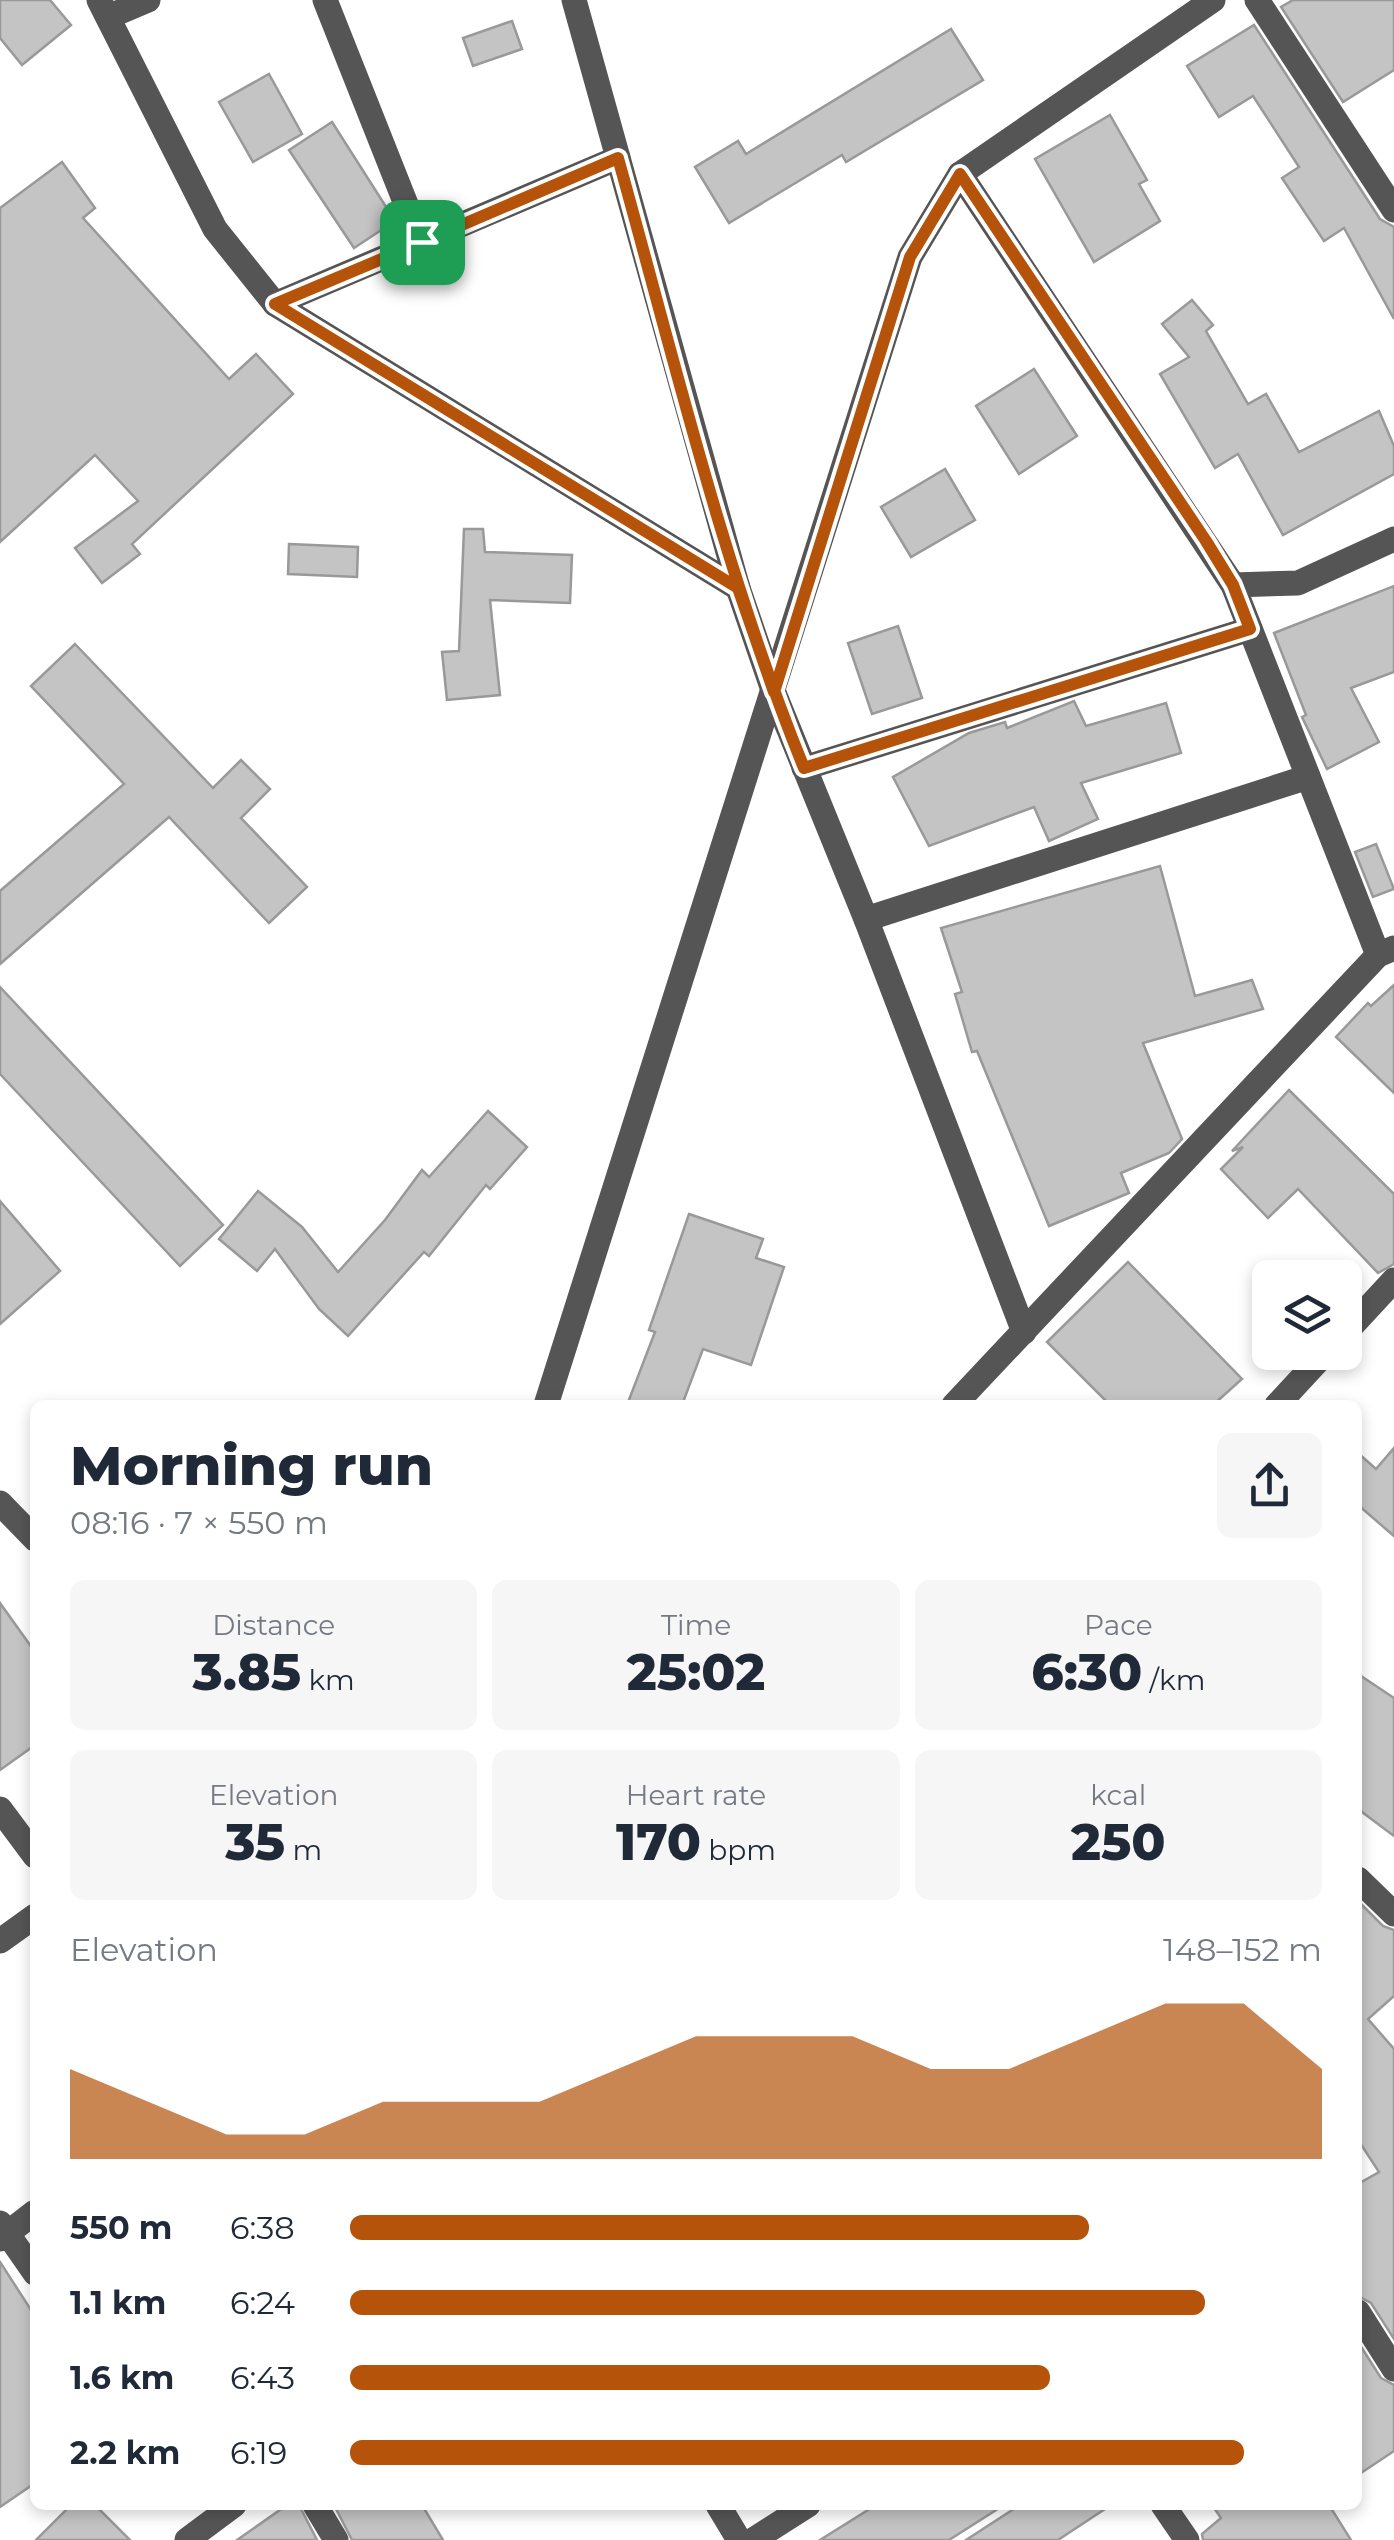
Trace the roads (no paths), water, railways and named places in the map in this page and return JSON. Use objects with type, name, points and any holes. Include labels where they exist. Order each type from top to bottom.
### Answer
[{"type":"street","points":[[148,0],[103,9],[215,229],[275,304],[738,588]]},
{"type":"street","points":[[325,0],[422,242]]},
{"type":"street","points":[[574,0],[738,588],[774,692],[866,919],[1024,1332]]},
{"type":"street","points":[[548,1400],[910,257],[960,174],[1212,0]]},
{"type":"street","points":[[1257,0],[1394,210]]},
{"type":"street","points":[[275,304],[618,158]]},
{"type":"street","points":[[959,1400],[1386,952],[1308,777],[1233,585],[960,174]]},
{"type":"street","points":[[1233,585],[1298,583],[1394,539]]},
{"type":"street","points":[[804,768],[1250,629]]},
{"type":"street","points":[[866,919],[1308,777]]},
{"type":"street","points":[[1362,1314],[1394,1280]]},
{"type":"street","points":[[1282,1400],[1309,1370]]},
{"type":"street","points":[[0,1503],[30,1534]]},
{"type":"street","points":[[0,1809],[30,1849]]},
{"type":"street","points":[[1362,1883],[1394,1914]]},
{"type":"street","points":[[0,1941],[30,1920]]},
{"type":"street","points":[[30,2215],[3,2232],[30,2266]]},
{"type":"street","points":[[1362,2318],[1394,2368]]},
{"type":"street","points":[[318,2510],[336,2540]]},
{"type":"street","points":[[721,2510],[739,2540]]},
{"type":"street","points":[[753,2540],[800,2510]]},
{"type":"street","points":[[1166,2510],[1187,2540]]},
{"type":"street","points":[[187,2540],[202,2514]]}]
